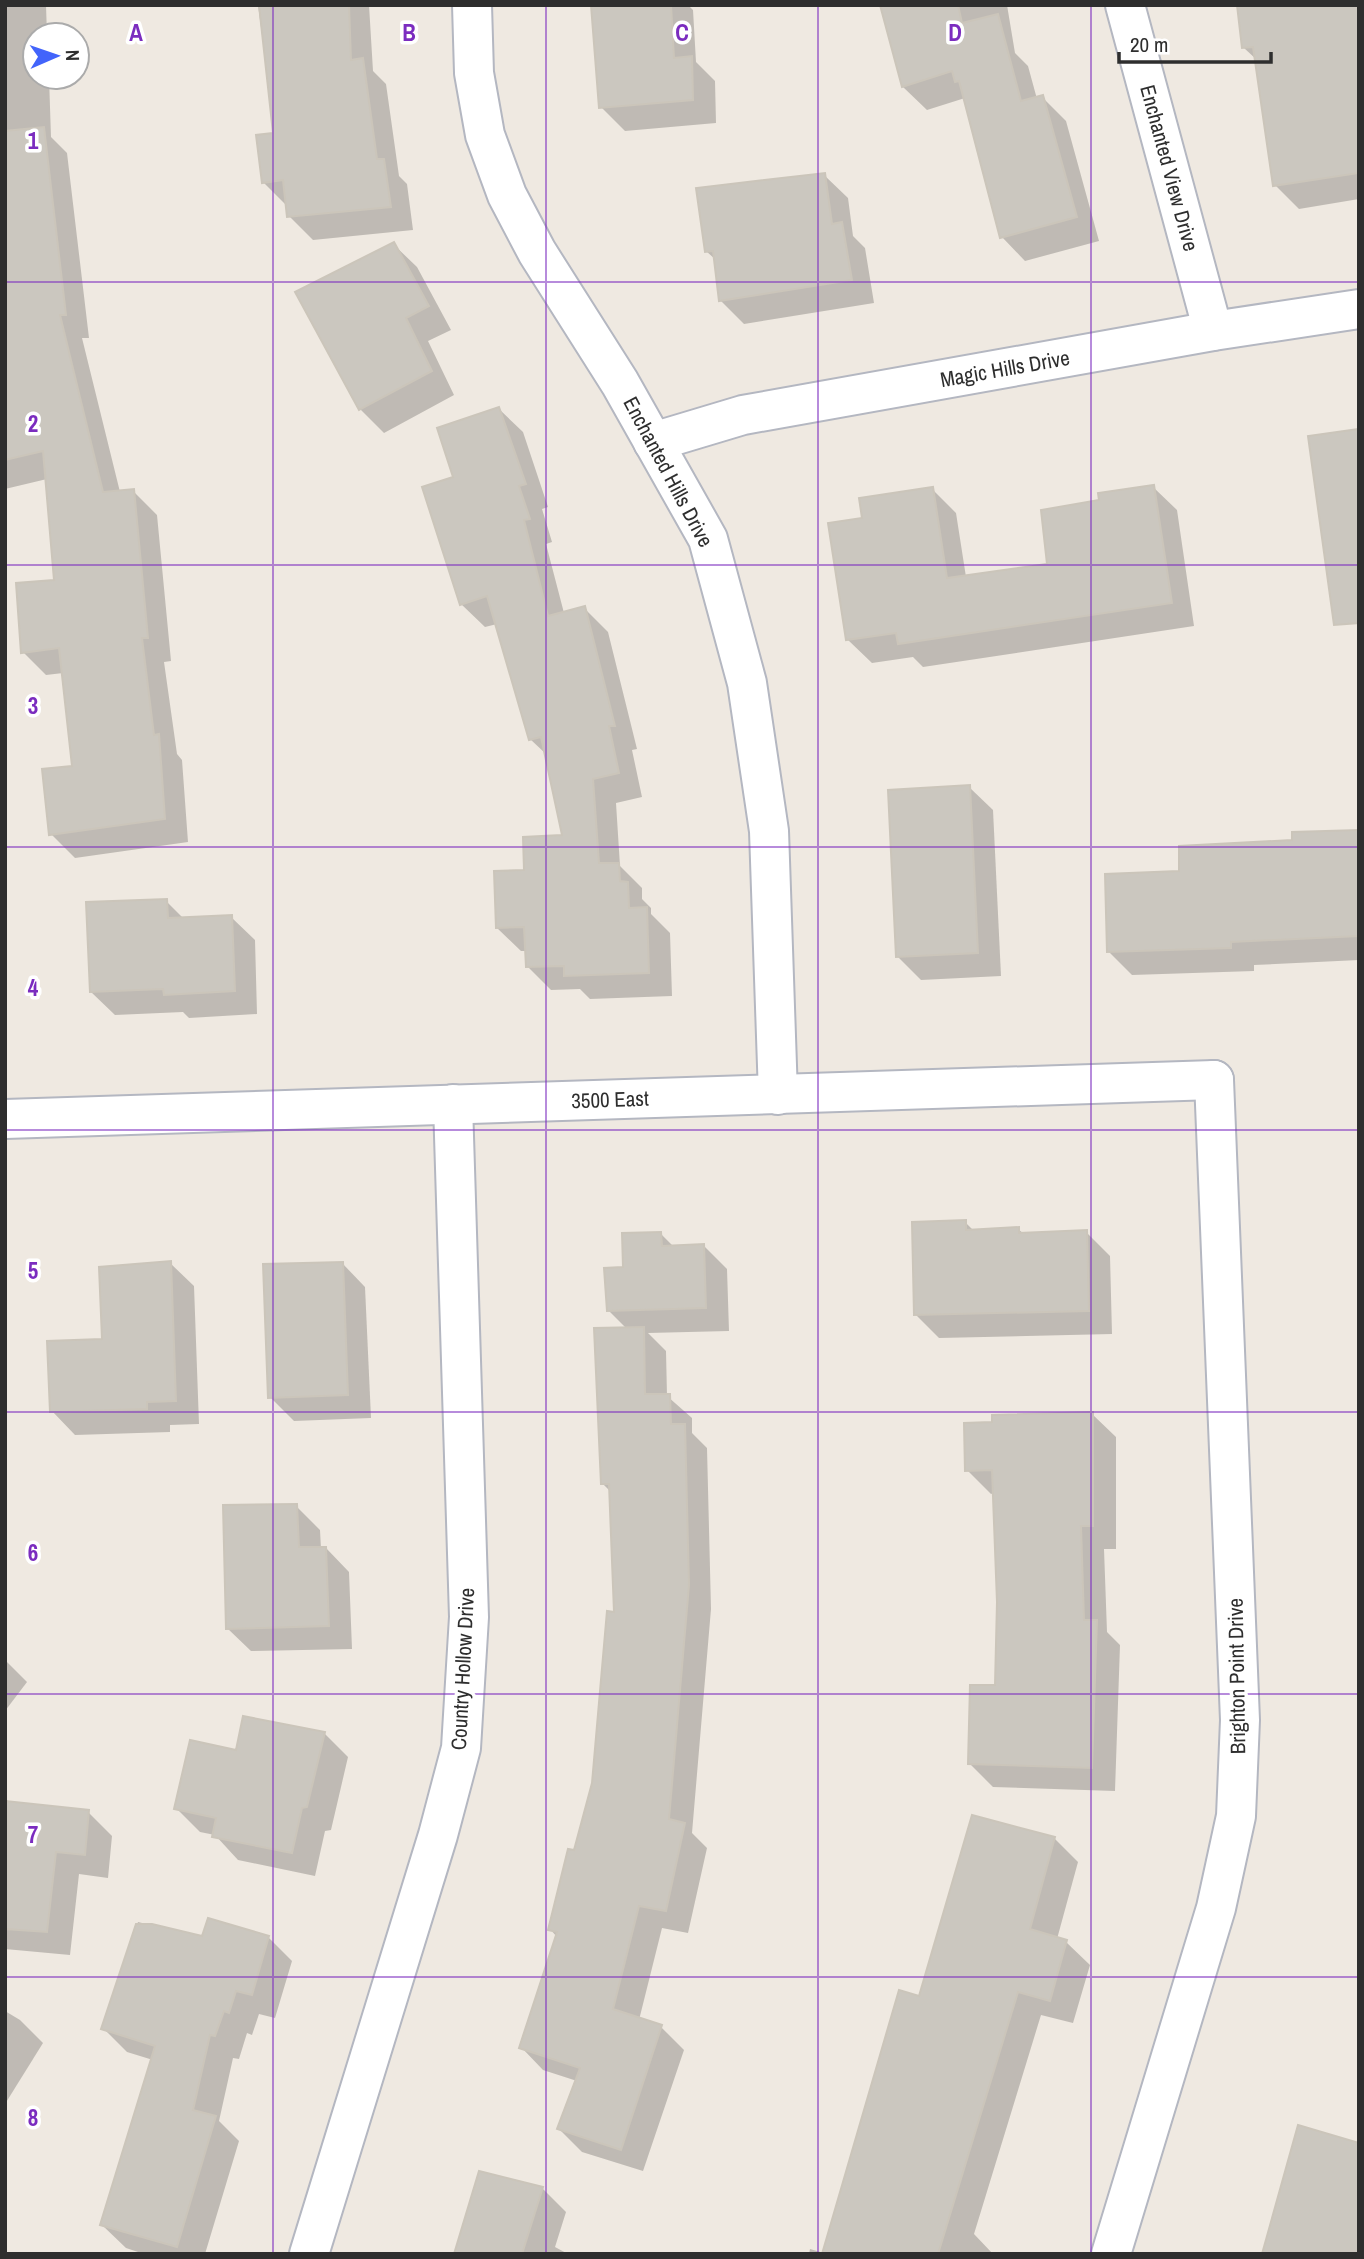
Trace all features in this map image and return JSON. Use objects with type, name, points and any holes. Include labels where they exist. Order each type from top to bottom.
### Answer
[{"type":"street","name":"Enchanted Hills Drive","points":[[472,5],[474,73],[485,135],[507,195],[537,251],[653,442],[708,539],[747,683],[769,831],[778,1095]]},
{"type":"street","name":"Enchanted View Drive","points":[[1125,5],[1213,331]]},
{"type":"street","name":"Magic Hills Drive","points":[[653,442],[743,415],[1213,331],[1359,309]]},
{"type":"street","name":"3500 East","points":[[5,1119],[1214,1080]]},
{"type":"street","name":"Brighton Point Drive","points":[[1111,2254],[1213,1921],[1236,1816],[1240,1720],[1214,1080]]},
{"type":"street","name":"Country Hollow Drive","points":[[309,2254],[438,1835],[461,1748],[469,1617],[453,1104]]},
{"type":"building","points":[[259,5],[349,5],[351,60],[363,58],[377,159],[384,159],[391,207],[287,217],[283,180],[262,183],[256,135],[273,133]]},
{"type":"building","points":[[591,5],[671,5],[674,58],[692,56],[693,100],[599,108]]},
{"type":"building","points":[[880,5],[958,5],[962,23],[998,14],[1021,101],[1043,95],[1077,217],[1000,238],[959,81],[955,82],[952,71],[902,87]]},
{"type":"building","points":[[1237,5],[1359,5],[1359,173],[1273,186],[1253,47],[1242,48]]},
{"type":"building","points":[[44,127],[66,315],[60,315],[103,492],[134,489],[148,638],[142,638],[154,735],[159,734],[165,819],[49,835],[42,769],[72,766],[59,648],[21,653],[16,583],[54,580],[43,451],[5,460],[5,131]]},
{"type":"building","points":[[825,173],[832,224],[842,222],[852,280],[719,301],[713,251],[705,252],[696,188]]},
{"type":"building","points":[[394,242],[429,306],[406,318],[432,371],[359,410],[295,292]]},
{"type":"building","points":[[499,407],[526,484],[519,486],[530,519],[524,520],[548,616],[585,606],[615,726],[609,726],[619,773],[593,779],[599,863],[619,863],[620,881],[628,882],[629,908],[647,907],[649,973],[564,976],[564,966],[526,967],[524,927],[496,928],[494,871],[524,870],[523,837],[562,835],[541,737],[529,740],[487,596],[460,605],[422,487],[453,477],[437,428]]},
{"type":"building","points":[[1359,429],[1359,623],[1334,625],[1308,436]]},
{"type":"building","points":[[1154,485],[1172,603],[898,644],[896,633],[846,640],[828,523],[862,518],[859,498],[933,487],[947,578],[1047,564],[1041,510],[1099,500],[1098,493]]},
{"type":"building","points":[[970,785],[978,953],[896,957],[888,790]]},
{"type":"building","points":[[1359,830],[1359,936],[1231,942],[1231,948],[1107,952],[1105,874],[1179,871],[1179,846],[1292,840],[1292,832]]},
{"type":"building","points":[[167,899],[168,918],[232,915],[235,991],[164,995],[163,989],[90,992],[86,902]]},
{"type":"building","points":[[966,1220],[966,1230],[1019,1227],[1019,1233],[1087,1230],[1089,1311],[914,1315],[912,1222]]},
{"type":"building","points":[[661,1232],[662,1246],[704,1244],[706,1308],[607,1311],[604,1268],[623,1267],[622,1233]]},
{"type":"building","points":[[171,1261],[176,1401],[147,1402],[147,1409],[50,1412],[47,1341],[102,1339],[99,1267]]},
{"type":"building","points":[[343,1262],[348,1395],[268,1398],[263,1264]]},
{"type":"building","points":[[644,1327],[645,1394],[670,1394],[671,1424],[685,1424],[689,1585],[669,1819],[685,1823],[666,1911],[639,1906],[613,2009],[662,2025],[621,2150],[557,2129],[580,2068],[519,2048],[557,1932],[548,1930],[568,1849],[574,1850],[592,1783],[607,1611],[614,1612],[609,1484],[601,1484],[594,1328]]},
{"type":"building","points":[[1093,1412],[1093,1526],[1081,1526],[1084,1620],[1097,1620],[1092,1768],[968,1764],[970,1685],[995,1685],[997,1602],[992,1470],[965,1471],[964,1423],[992,1422],[992,1415]]},
{"type":"building","points":[[297,1504],[299,1547],[326,1547],[329,1626],[226,1629],[223,1505]]},
{"type":"building","points":[[243,1716],[325,1732],[307,1807],[302,1808],[292,1853],[212,1837],[216,1818],[174,1809],[190,1740],[236,1750]]},
{"type":"building","points":[[5,1801],[89,1810],[85,1855],[56,1852],[47,1932],[5,1929]]},
{"type":"building","points":[[972,1815],[1055,1837],[1030,1929],[1067,1940],[1050,2001],[1018,1992],[938,2254],[822,2254],[899,1990],[919,1996]]},
{"type":"building","points":[[208,1918],[269,1936],[252,1995],[236,1991],[229,2013],[224,2011],[215,2036],[210,2035],[193,2110],[216,2116],[177,2247],[100,2225],[155,2046],[101,2029],[136,1924],[152,1924],[202,1936]]},
{"type":"building","points":[[1298,2125],[1359,2143],[1359,2254],[1262,2254]]},
{"type":"building","points":[[479,2171],[543,2187],[522,2254],[454,2254]]}]
